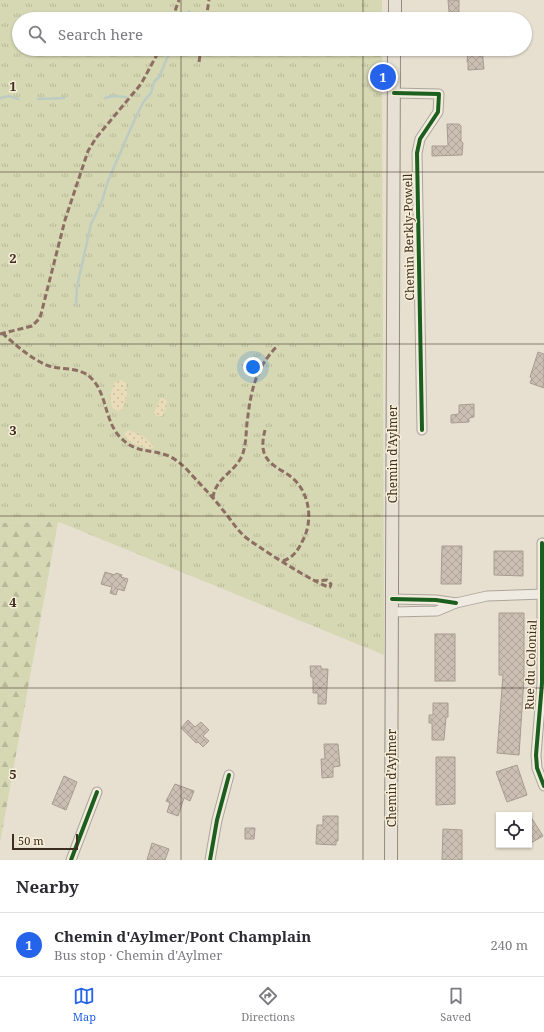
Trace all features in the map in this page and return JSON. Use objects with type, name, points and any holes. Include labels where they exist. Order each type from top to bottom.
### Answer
[{"type":"main road","points":[[395,0],[395,12]]},
{"type":"main road","name":"Chemin d'Aylmer","points":[[391,860],[394,56]]},
{"type":"street","name":"Chemin Berkly-Powell","points":[[394,93],[439,94],[438,112],[420,138],[417,153],[422,430]]},
{"type":"street","name":"Rue du Colonial","points":[[542,543],[542,683],[536,755],[537,768],[544,786]]},
{"type":"street","points":[[392,612],[437,611],[456,603],[487,596],[543,594]]},
{"type":"street","points":[[392,599],[436,600],[456,603]]},
{"type":"street","points":[[210,860],[217,820],[229,775]]},
{"type":"street","points":[[71,860],[97,792]]},
{"type":"green space","points":[[0,0],[382,0],[382,12],[12,12],[12,56],[382,56],[384,655],[59,522],[0,523]]},
{"type":"green space","points":[[58,522],[0,843],[0,523]]},
{"type":"sand","points":[[121,380],[126,383],[127,395],[122,410],[118,411],[112,408],[110,396],[115,382]]},
{"type":"sand","points":[[161,397],[167,401],[166,408],[162,416],[157,417],[154,412]]},
{"type":"sand","points":[[128,430],[145,437],[154,447],[149,449],[132,443],[125,437],[125,433]]},
{"type":"building","points":[[448,0],[459,0],[459,12],[449,12]]},
{"type":"building","points":[[467,56],[483,56],[484,69],[468,70]]},
{"type":"building","points":[[447,124],[459,124],[461,126],[461,141],[463,143],[462,155],[432,156],[432,146],[448,146]]},
{"type":"building","points":[[538,352],[544,354],[544,388],[530,383],[532,378],[530,377]]},
{"type":"building","points":[[474,404],[474,417],[469,418],[469,422],[451,423],[451,415],[459,414],[459,405]]},
{"type":"building","points":[[442,546],[462,546],[461,584],[441,584]]},
{"type":"building","points":[[494,551],[523,551],[523,576],[494,575]]},
{"type":"building","points":[[105,572],[115,575],[116,573],[122,575],[121,577],[128,579],[124,591],[118,589],[116,595],[110,593],[112,587],[101,584]]},
{"type":"building","points":[[499,613],[524,613],[524,679],[519,755],[497,753],[503,675],[499,675]]},
{"type":"building","points":[[435,634],[455,634],[455,681],[435,681]]},
{"type":"building","points":[[310,666],[321,666],[321,669],[328,669],[326,704],[318,704],[318,693],[313,693],[313,677],[311,677]]},
{"type":"building","points":[[433,703],[448,703],[448,717],[446,717],[444,740],[432,740],[432,723],[429,723],[429,715],[433,715]]},
{"type":"building","points":[[188,720],[195,727],[201,722],[209,730],[203,736],[209,741],[203,747],[198,742],[196,743],[181,728]]},
{"type":"building","points":[[324,744],[338,744],[340,766],[333,767],[333,777],[322,778],[321,759],[325,759]]},
{"type":"building","points":[[436,757],[455,757],[455,804],[436,805]]},
{"type":"building","points":[[517,765],[527,795],[507,802],[496,772]]},
{"type":"building","points":[[64,776],[77,782],[66,810],[52,804]]},
{"type":"building","points":[[175,784],[194,791],[190,801],[184,798],[178,816],[167,812],[170,803],[166,801]]},
{"type":"building","points":[[323,816],[338,816],[338,841],[336,841],[336,845],[316,844],[317,825],[323,825]]},
{"type":"building","points":[[532,819],[543,836],[532,842]]},
{"type":"building","points":[[245,828],[255,828],[254,839],[245,839]]},
{"type":"building","points":[[443,829],[462,830],[462,860],[442,860]]},
{"type":"building","points":[[152,843],[169,849],[165,860],[147,860]]},
{"type":"waterway","points":[[76,304],[77,287],[91,224],[102,201],[108,181],[134,121],[144,101],[151,93],[154,82],[159,77],[168,56]]},
{"type":"waterway","points":[[0,98],[9,96],[18,99]]},
{"type":"waterway","points":[[105,98],[113,96],[126,97]]},
{"type":"waterway","points":[[38,99],[64,98]]},
{"type":"marked path","points":[[175,12],[179,0]]},
{"type":"marked path","points":[[207,12],[209,0]]},
{"type":"marked path","points":[[0,334],[32,326],[40,318],[65,220],[88,151],[96,138],[141,84],[156,56]]},
{"type":"marked path","points":[[199,62],[200,56]]},
{"type":"marked path","points":[[2,333],[36,360],[49,366],[81,372],[90,377],[100,390],[114,429],[125,442],[137,449],[162,454],[175,459],[218,504],[240,532],[249,540],[314,580],[324,585],[330,587],[331,584],[327,580],[314,581]]},
{"type":"marked path","points":[[213,498],[218,485],[240,460],[243,453],[250,400],[255,381],[264,363],[278,345]]},
{"type":"marked path","points":[[265,430],[263,440],[264,454],[268,460],[296,482],[302,489],[308,505],[308,523],[303,540],[295,553],[283,561]]},
{"type":"cycle path","points":[[394,93],[439,94],[438,112],[420,139],[417,153],[422,430]]},
{"type":"cycle path","points":[[542,543],[542,683],[536,755],[537,768],[544,786]]},
{"type":"cycle path","points":[[392,599],[436,600],[456,603]]},
{"type":"cycle path","points":[[210,860],[217,820],[229,775]]},
{"type":"cycle path","points":[[71,860],[97,792]]},
{"type":"place","name":"Chemin d'Aylmer/Pont Champlain","points":[[383,77]]}]
